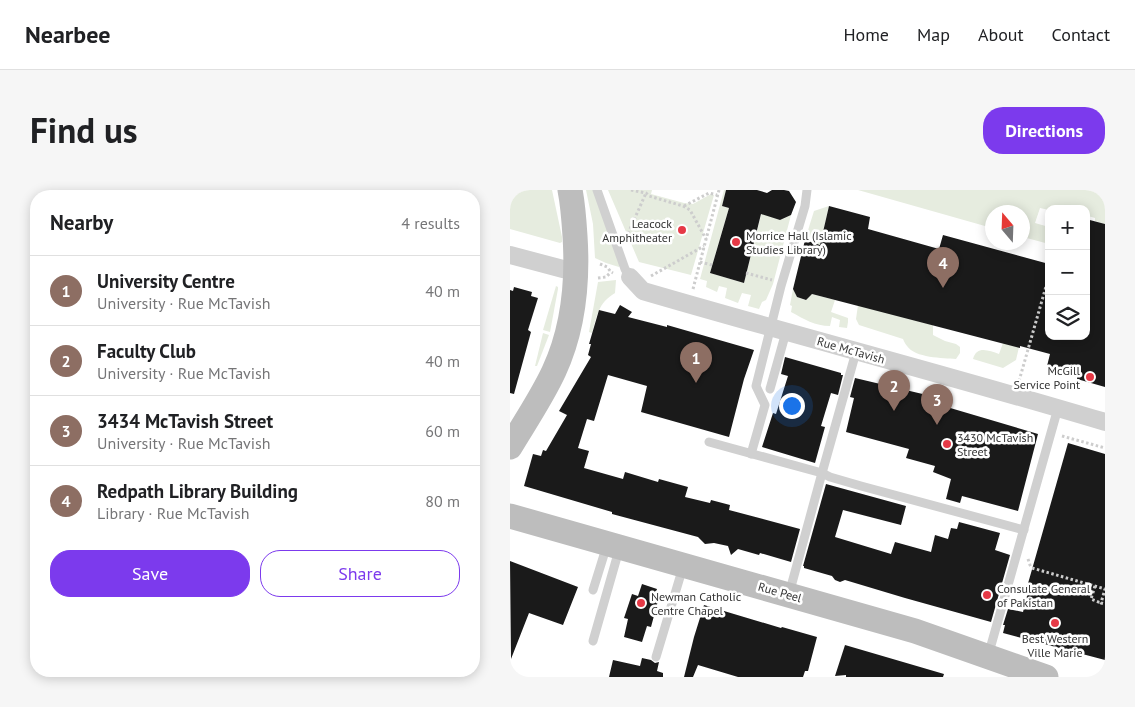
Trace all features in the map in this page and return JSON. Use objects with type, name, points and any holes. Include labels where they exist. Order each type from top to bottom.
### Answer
[{"type":"street","points":[[570,190],[573,204],[577,257],[587,274]]},
{"type":"street","points":[[510,255],[587,274]]},
{"type":"street","points":[[510,447],[546,388],[555,369],[565,343],[574,302],[587,274]]},
{"type":"street","name":"Rue McTavish","points":[[633,281],[643,291],[1105,422]]},
{"type":"street","name":"Rue Peel","points":[[510,516],[915,631],[1046,677]]},
{"type":"lane","points":[[597,190],[625,270],[633,281]]},
{"type":"lane","points":[[770,389],[783,283],[805,206],[807,190]]},
{"type":"lane","points":[[751,454],[765,405],[756,386],[778,330]]},
{"type":"lane","points":[[789,594],[856,352]]},
{"type":"lane","points":[[988,656],[1058,408]]},
{"type":"lane","points":[[709,442],[1024,530]]},
{"type":"lane","points":[[593,590],[614,545]]},
{"type":"lane","points":[[585,631],[594,637],[614,545]]},
{"type":"lane","points":[[656,657],[684,565]]},
{"type":"path","points":[[630,190],[646,193],[649,196],[683,206],[690,210],[706,240]]},
{"type":"path","points":[[689,304],[719,190]]},
{"type":"path","points":[[683,206],[708,191],[718,195]]},
{"type":"path","points":[[620,253],[646,193]]},
{"type":"path","points":[[633,281],[705,246]]},
{"type":"path","points":[[700,262],[712,265]]},
{"type":"path","points":[[587,274],[606,277],[611,272],[607,267],[600,264]]},
{"type":"path","points":[[746,273],[783,283]]},
{"type":"path","points":[[1015,395],[1045,290]]},
{"type":"path","points":[[1051,433],[1105,448]]},
{"type":"path","points":[[1032,568],[1105,589],[1103,603],[1091,600],[1094,586]]},
{"type":"shaded area","points":[[510,190],[552,190],[562,242],[510,229]]},
{"type":"shaded area","points":[[586,190],[594,190],[620,265],[619,267],[595,258],[593,224]]},
{"type":"shaded area","points":[[608,190],[652,190],[651,194],[693,204],[711,194],[714,195],[691,275],[639,262]]},
{"type":"shaded area","points":[[724,190],[726,190],[722,206],[729,208],[710,273],[744,283],[763,207],[780,220],[791,215],[773,284],[766,300],[762,302],[759,309],[748,306],[751,295],[742,293],[738,303],[725,298],[727,288],[719,286],[717,292],[706,287],[707,281],[700,279]]},
{"type":"shaded area","points":[[858,190],[1105,190],[1105,224],[1095,221],[1095,218],[1090,217],[1090,205],[1045,205],[1045,209],[1040,208],[1035,223],[1045,226],[1045,243],[1030,239],[1030,205],[985,205],[985,226]]},
{"type":"shaded area","points":[[829,206],[820,245],[805,240],[814,211]]},
{"type":"shaded area","points":[[616,280],[615,293],[605,301],[597,316],[592,333],[589,332],[598,282]]},
{"type":"shaded area","points":[[556,286],[558,289],[550,332],[543,330]]},
{"type":"shaded area","points":[[793,289],[797,297],[805,300],[812,294],[835,300],[831,312],[848,318],[847,328],[839,327],[840,320],[832,317],[830,326],[825,326],[810,322],[791,312],[792,306],[790,305]]},
{"type":"shaded area","points":[[858,305],[933,325],[933,335],[956,344],[960,347],[960,353],[956,359],[930,357],[916,353],[907,346],[903,339],[859,325],[856,319]]},
{"type":"shaded area","points":[[543,333],[549,335],[537,366],[535,366]]},
{"type":"shaded area","points":[[1003,343],[1019,347],[1016,360],[1003,368],[973,359],[980,350],[999,354]]},
{"type":"building","name":"Morrice Hall (Islamic Studies Library)","points":[[726,190],[757,190],[767,193],[772,190],[784,190],[789,191],[796,202],[791,215],[780,220],[761,214],[744,283],[710,273],[729,208],[722,206]]},
{"type":"building","points":[[829,206],[870,217],[868,229],[939,249],[943,235],[985,246],[985,250],[998,250],[1045,263],[1045,340],[1090,340],[1090,220],[1105,224],[1105,387],[1077,379],[1078,374],[1047,366],[1050,354],[1020,346],[1020,348],[812,294],[806,300],[797,297],[793,289],[805,240],[820,245]]},
{"type":"building","points":[[514,287],[532,292],[531,296],[538,298],[528,330],[531,332],[514,394],[510,393],[510,290],[513,291]]},
{"type":"building","points":[[620,305],[632,312],[628,317],[667,327],[667,325],[754,350],[744,379],[729,437],[641,412],[647,386],[608,375],[594,421],[587,419],[578,448],[589,451],[584,468],[623,479],[625,472],[658,482],[659,479],[688,487],[685,497],[710,503],[711,500],[730,505],[729,510],[800,529],[791,562],[738,549],[731,555],[728,546],[714,543],[705,544],[698,537],[612,514],[612,512],[524,486],[533,454],[541,456],[543,450],[546,451],[567,415],[559,411],[591,357],[588,355],[591,344],[589,344],[599,310],[615,314]]},
{"type":"building","points":[[785,357],[843,375],[838,395],[831,393],[821,426],[825,427],[815,463],[762,447],[773,413],[776,414],[788,376],[781,374]]},
{"type":"building","points":[[855,378],[931,396],[930,402],[1038,434],[1018,511],[962,496],[960,503],[946,499],[951,479],[933,472],[935,466],[906,458],[909,449],[846,432],[854,398],[850,397]]},
{"type":"building","points":[[1068,443],[1105,454],[1105,660],[1003,633],[1005,625],[1003,625],[1008,609],[1023,612],[1029,588],[1027,587]]},
{"type":"building","points":[[826,484],[906,506],[901,525],[843,510],[835,537],[891,554],[895,542],[931,552],[935,535],[948,539],[951,528],[957,529],[959,522],[1000,533],[995,550],[1010,555],[991,622],[845,580],[840,582],[832,576],[804,568]]},
{"type":"building","points":[[510,561],[578,587],[563,625],[529,613],[511,659]]},
{"type":"building","points":[[642,584],[657,589],[654,599],[658,601],[651,627],[647,626],[642,642],[624,637],[628,619],[624,618],[632,594],[638,596]]},
{"type":"building","points":[[704,605],[817,637],[808,671],[805,671],[803,677],[738,677],[698,665],[693,677],[684,677]]},
{"type":"building","points":[[845,645],[944,674],[943,677],[835,676]]},
{"type":"building","points":[[642,658],[655,663],[659,662],[657,671],[663,673],[663,677],[609,677],[613,660],[640,666]]},
{"type":"place","name":"Leacock Amphitheater","points":[[682,230]]},
{"type":"place","name":"Morrice Hall (Islamic Studies Library)","points":[[736,242]]},
{"type":"place","name":"Redpath Library Building","points":[[943,288]]},
{"type":"place","name":"McGill Service Point","points":[[1090,377]]},
{"type":"place","name":"University Centre","points":[[696,383]]},
{"type":"place","name":"Faculty Club","points":[[894,411]]},
{"type":"place","name":"3434 McTavish Street","points":[[937,425]]},
{"type":"place","name":"3430 McTavish Street","points":[[947,444]]},
{"type":"place","name":"Consulate General of Pakistan","points":[[987,595]]},
{"type":"place","name":"Newman Catholic Centre Chapel","points":[[641,603]]},
{"type":"place","name":"Best Western Ville Marie","points":[[1055,623]]}]
